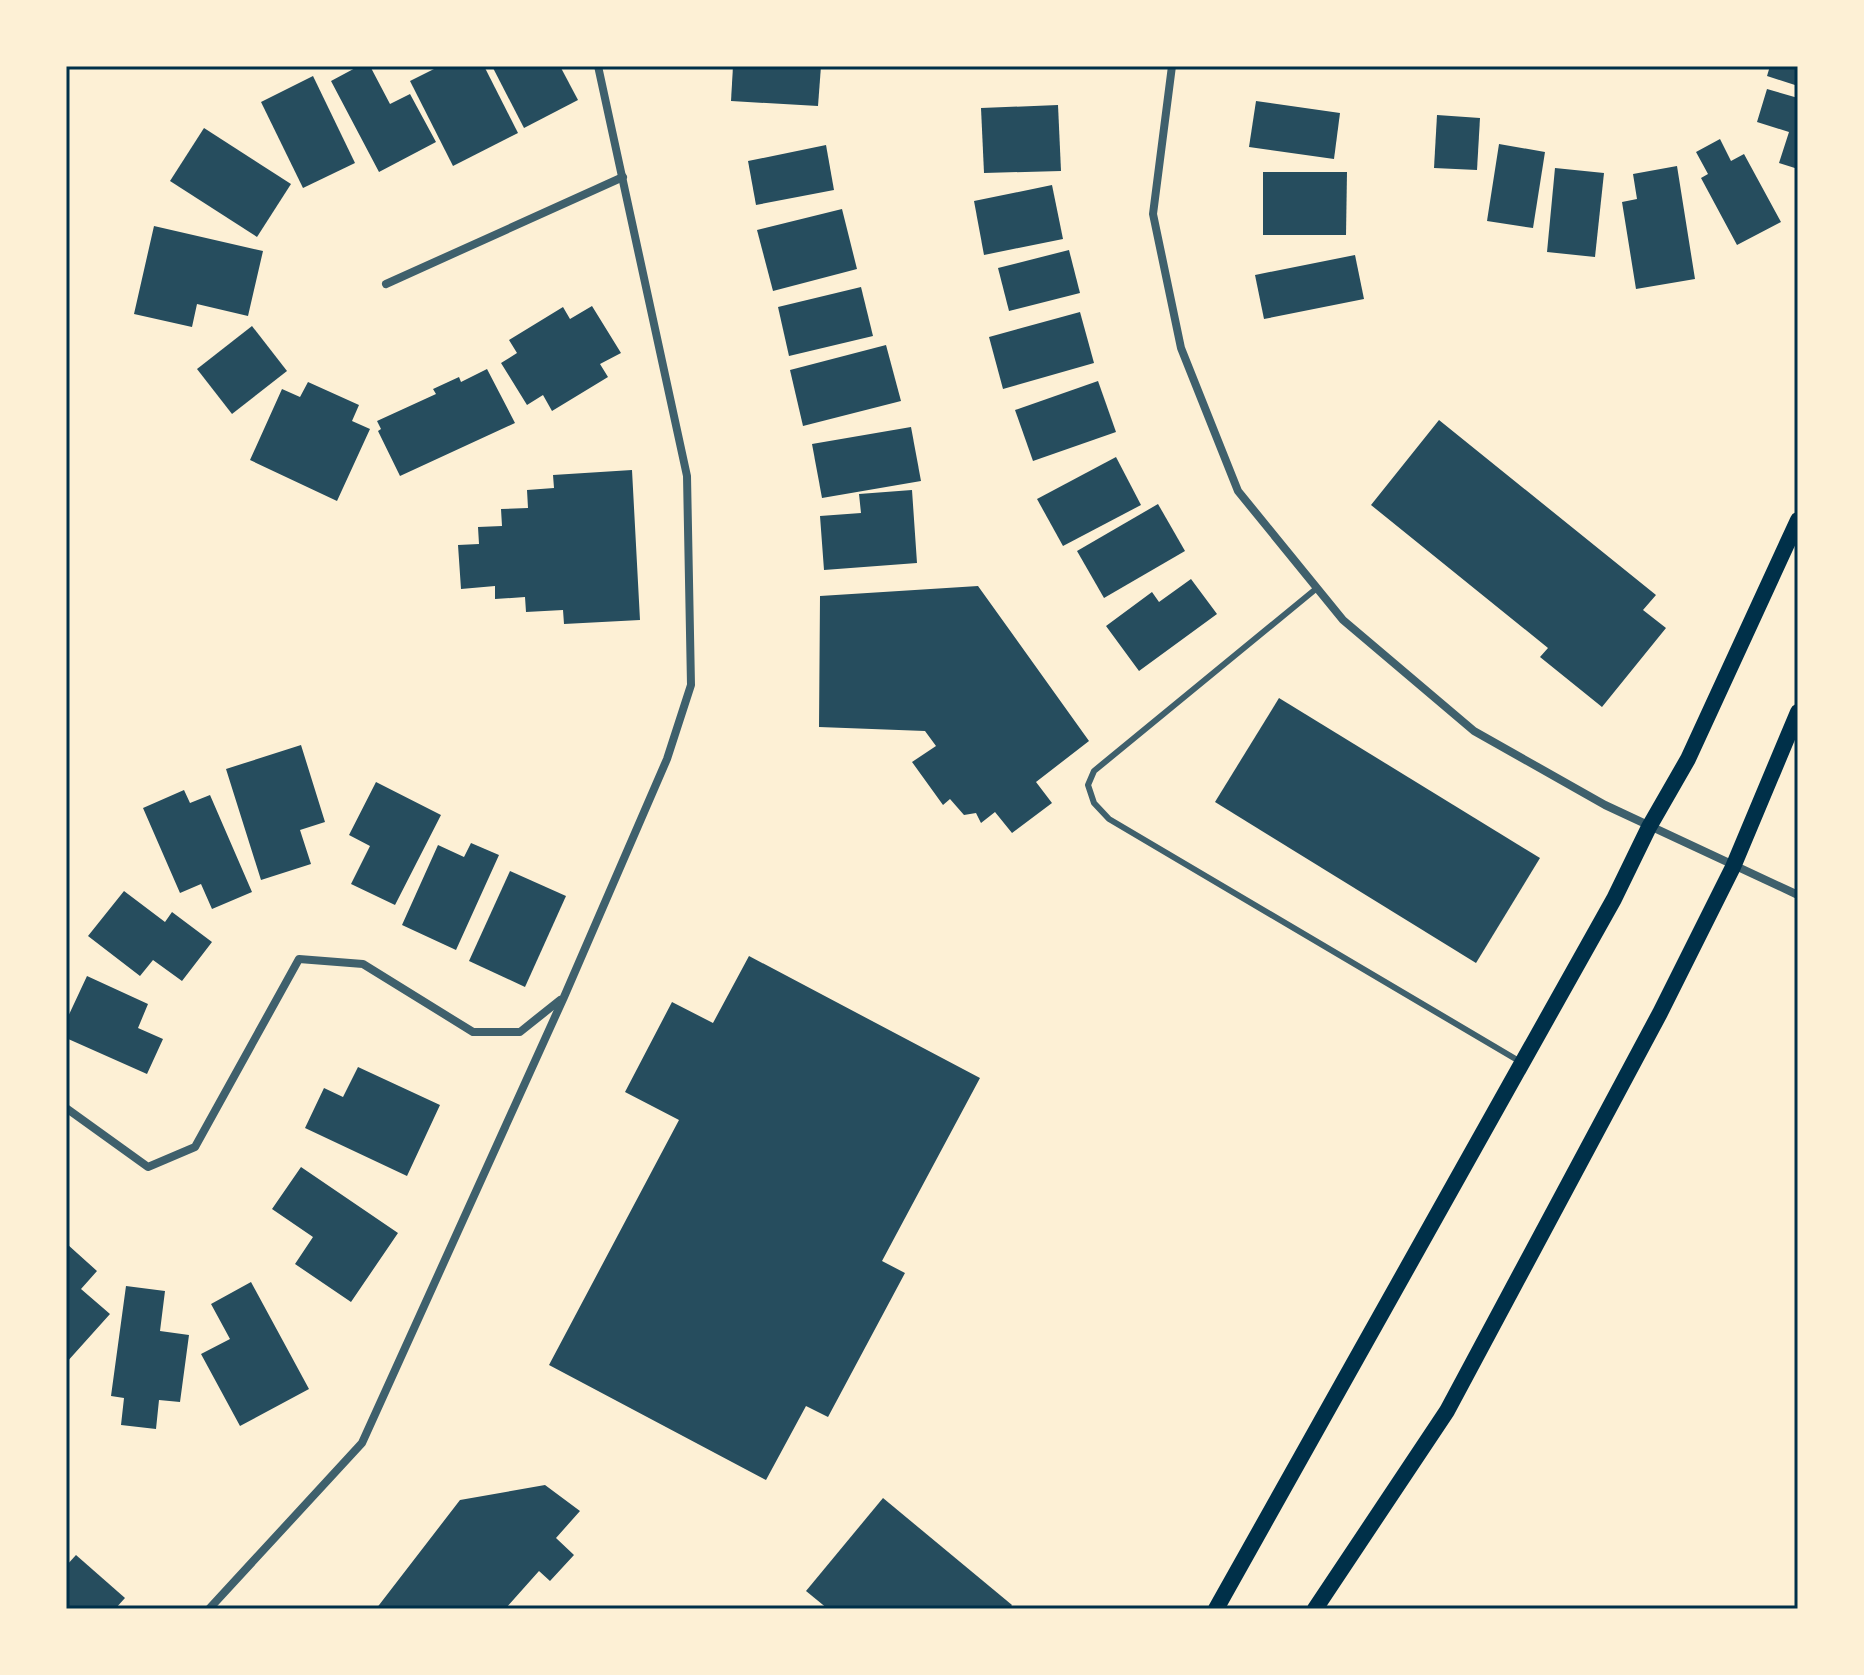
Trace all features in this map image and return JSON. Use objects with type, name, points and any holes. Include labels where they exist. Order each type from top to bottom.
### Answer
[{"type":"main road","points":[[1216,1609],[1614,899],[1649,827],[1688,759],[1798,520]]},
{"type":"main road","points":[[1315,1609],[1447,1411],[1660,1013],[1733,867],[1798,712]]},
{"type":"street","points":[[209,1609],[362,1443],[564,997],[667,759],[691,685],[687,476],[598,66]]},
{"type":"street","points":[[1172,66],[1153,214],[1181,348],[1238,491],[1343,620],[1474,731],[1605,805],[1798,895]]},
{"type":"street","points":[[386,284],[623,177]]},
{"type":"street","points":[[66,1108],[148,1167],[195,1147],[299,959],[363,964],[473,1032],[520,1032],[564,997]]},
{"type":"lane","points":[[1317,588],[1094,771],[1088,785],[1094,803],[1109,819],[1523,1063]]},
{"type":"building","points":[[359,66],[370,66],[390,104],[410,94],[436,142],[379,172],[331,81]]},
{"type":"building","points":[[440,66],[484,66],[518,133],[453,166],[410,81]]},
{"type":"building","points":[[492,66],[560,66],[578,100],[524,128]]},
{"type":"building","points":[[733,66],[821,66],[818,106],[731,101]]},
{"type":"building","points":[[1770,66],[1798,66],[1798,86],[1767,76]]},
{"type":"building","points":[[313,76],[355,163],[303,188],[261,102]]},
{"type":"building","points":[[1767,89],[1798,98],[1798,169],[1779,163],[1789,132],[1757,122]]},
{"type":"building","points":[[1256,101],[1340,113],[1334,159],[1249,147]]},
{"type":"building","points":[[1058,105],[1061,171],[984,173],[981,108]]},
{"type":"building","points":[[1437,115],[1480,118],[1477,170],[1434,168]]},
{"type":"building","points":[[204,128],[291,184],[257,237],[170,181]]},
{"type":"building","points":[[1720,139],[1731,161],[1744,154],[1781,222],[1737,245],[1701,178],[1708,174],[1696,152]]},
{"type":"building","points":[[1499,144],[1545,152],[1533,228],[1487,221]]},
{"type":"building","points":[[826,145],[834,190],[756,205],[748,161]]},
{"type":"building","points":[[1677,166],[1695,279],[1636,289],[1622,202],[1637,199],[1633,174]]},
{"type":"building","points":[[1555,168],[1604,173],[1595,257],[1547,252]]},
{"type":"building","points":[[1263,172],[1347,172],[1346,235],[1263,235]]},
{"type":"building","points":[[1052,185],[1063,239],[984,255],[974,201]]},
{"type":"building","points":[[842,209],[857,269],[773,291],[757,230]]},
{"type":"building","points":[[154,226],[263,251],[248,316],[197,304],[192,327],[134,314]]},
{"type":"building","points":[[1069,250],[1080,293],[1009,311],[998,268]]},
{"type":"building","points":[[1355,255],[1364,299],[1264,319],[1255,275]]},
{"type":"building","points":[[861,287],[873,336],[789,356],[778,307]]},
{"type":"building","points":[[592,306],[621,353],[600,364],[608,377],[552,411],[543,395],[527,405],[501,363],[517,353],[509,340],[563,307],[570,319]]},
{"type":"building","points":[[1080,312],[1094,363],[1003,389],[989,337]]},
{"type":"building","points":[[252,326],[287,371],[232,414],[197,369]]},
{"type":"building","points":[[886,345],[901,401],[803,426],[790,370]]},
{"type":"building","points":[[487,369],[515,423],[400,476],[378,431],[381,429],[377,421],[436,394],[433,389],[459,377],[461,382]]},
{"type":"building","points":[[1098,381],[1116,432],[1033,461],[1015,410]]},
{"type":"building","points":[[308,382],[359,405],[352,421],[370,429],[337,501],[250,460],[282,389],[300,397]]},
{"type":"building","points":[[1439,420],[1656,595],[1643,610],[1666,628],[1602,707],[1540,657],[1548,648],[1371,505]]},
{"type":"building","points":[[911,427],[921,481],[822,498],[812,444]]},
{"type":"building","points":[[1116,457],[1141,505],[1063,546],[1037,499]]},
{"type":"building","points":[[632,470],[640,620],[564,624],[563,610],[526,612],[525,597],[495,599],[495,586],[461,589],[458,545],[479,544],[478,527],[502,526],[501,509],[528,508],[527,490],[554,488],[553,475]]},
{"type":"building","points":[[912,490],[917,563],[824,570],[820,516],[861,513],[859,494]]},
{"type":"building","points":[[1158,504],[1185,551],[1104,598],[1077,551]]},
{"type":"building","points":[[1191,579],[1217,614],[1139,671],[1106,626],[1152,592],[1159,602]]},
{"type":"building","points":[[978,586],[1089,741],[1036,782],[1052,803],[1012,833],[995,812],[981,823],[976,813],[964,815],[950,799],[943,805],[912,762],[936,746],[925,731],[819,727],[820,596]]},
{"type":"building","points":[[1279,698],[1540,858],[1476,963],[1215,802]]},
{"type":"building","points":[[301,745],[325,822],[300,830],[311,864],[261,880],[226,769]]},
{"type":"building","points":[[376,782],[441,815],[395,905],[351,884],[370,846],[349,835]]},
{"type":"building","points":[[184,790],[190,803],[210,795],[252,892],[212,909],[201,884],[180,893],[143,808]]},
{"type":"building","points":[[471,843],[499,855],[456,950],[402,925],[438,845],[464,857]]},
{"type":"building","points":[[510,871],[566,896],[525,987],[469,961]]},
{"type":"building","points":[[124,891],[165,922],[172,912],[212,942],[182,981],[153,960],[140,976],[88,936]]},
{"type":"building","points":[[749,956],[980,1078],[882,1261],[905,1273],[828,1417],[806,1406],[766,1480],[549,1365],[679,1120],[625,1092],[672,1002],[713,1023]]},
{"type":"building","points":[[87,976],[148,1004],[138,1028],[163,1039],[147,1074],[66,1038],[66,1021]]},
{"type":"building","points":[[358,1067],[440,1105],[407,1176],[305,1128],[324,1088],[343,1097]]},
{"type":"building","points":[[301,1167],[398,1233],[351,1302],[295,1264],[313,1237],[272,1209]]},
{"type":"building","points":[[67,1244],[97,1271],[81,1289],[110,1314],[66,1363]]},
{"type":"building","points":[[251,1282],[309,1389],[240,1426],[201,1354],[230,1339],[211,1304]]},
{"type":"building","points":[[126,1286],[165,1291],[160,1331],[189,1335],[180,1402],[159,1400],[156,1429],[121,1425],[124,1398],[111,1396]]},
{"type":"building","points":[[545,1485],[580,1511],[556,1538],[574,1555],[550,1581],[539,1571],[505,1609],[376,1609],[460,1500]]},
{"type":"building","points":[[883,1498],[1012,1605],[1009,1609],[828,1609],[806,1591]]},
{"type":"building","points":[[76,1555],[125,1598],[115,1609],[66,1609],[66,1566]]}]
